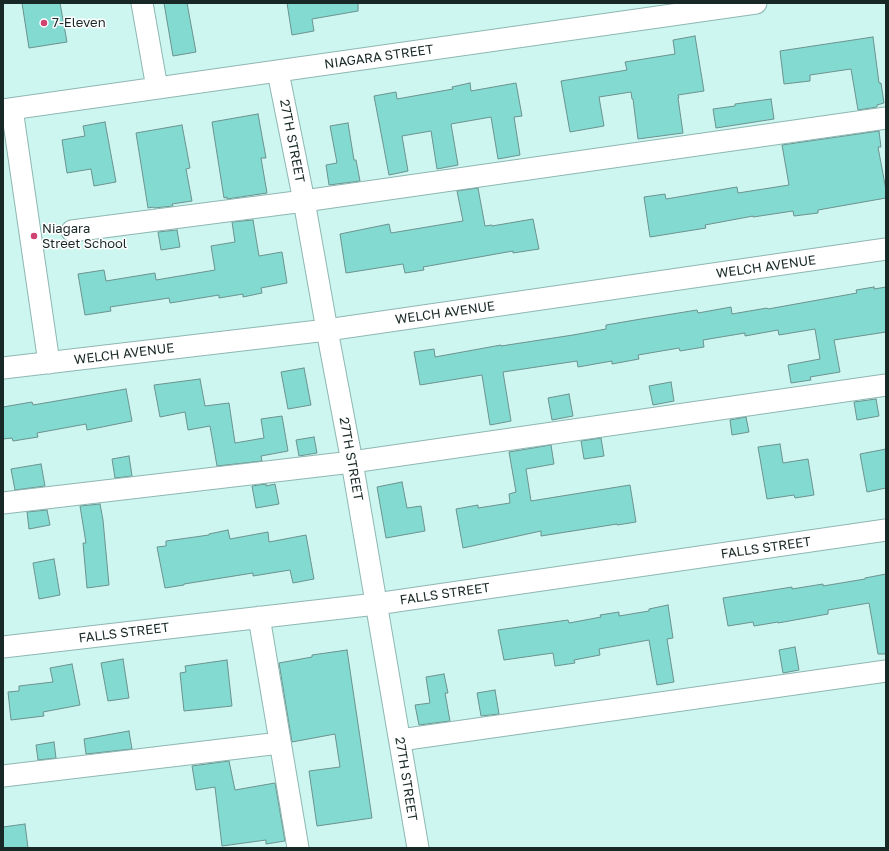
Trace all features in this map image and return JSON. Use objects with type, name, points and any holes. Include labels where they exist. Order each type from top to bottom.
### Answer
[{"type":"street","points":[[142,3],[157,88]]},
{"type":"street","name":"NIAGARA STREET","points":[[8,110],[756,3]]},
{"type":"street","name":"27TH STREET","points":[[278,72],[304,200],[352,462],[418,848]]},
{"type":"street","points":[[8,110],[49,363]]},
{"type":"street","points":[[72,231],[886,118]]},
{"type":"street","name":"WELCH AVENUE","points":[[3,368],[327,330],[886,249]]},
{"type":"street","points":[[3,503],[352,462],[886,385]]},
{"type":"street","name":"FALLS STREET","points":[[3,647],[376,604],[886,530]]},
{"type":"street","points":[[260,617],[298,848]]},
{"type":"street","points":[[400,740],[886,671]]},
{"type":"street","points":[[3,776],[280,743]]},
{"type":"building","name":"7-Eleven","points":[[22,3],[60,3],[67,42],[29,48]]},
{"type":"building","points":[[164,3],[187,3],[196,52],[173,56]]},
{"type":"building","points":[[287,3],[358,3],[358,11],[312,19],[314,31],[292,35]]},
{"type":"building","points":[[695,36],[704,91],[678,95],[683,133],[638,139],[631,92],[599,97],[604,126],[570,132],[561,81],[627,70],[625,62],[675,54],[673,40]]},
{"type":"building","points":[[873,37],[879,83],[881,83],[884,103],[877,105],[877,107],[858,110],[851,69],[810,75],[810,81],[784,84],[780,51]]},
{"type":"building","points":[[470,83],[471,91],[516,83],[522,116],[514,117],[520,155],[498,159],[491,117],[451,124],[458,165],[437,169],[431,131],[402,136],[408,171],[389,175],[374,96],[396,92],[397,99],[453,89],[452,87]]},
{"type":"building","points":[[771,99],[774,119],[716,128],[713,109]]},
{"type":"building","points":[[258,114],[266,158],[261,158],[267,193],[227,199],[227,197],[224,198],[212,122]]},
{"type":"building","points":[[105,122],[116,182],[94,186],[91,169],[67,173],[62,140],[85,136],[83,126]]},
{"type":"building","points":[[348,123],[354,160],[356,160],[360,181],[329,185],[326,165],[337,163],[330,126]]},
{"type":"building","points":[[182,125],[190,168],[186,169],[192,201],[172,204],[173,206],[148,208],[136,133]]},
{"type":"building","points":[[879,131],[881,147],[878,147],[886,190],[886,198],[818,210],[818,213],[794,216],[793,211],[753,216],[705,225],[706,228],[650,237],[644,197],[665,194],[666,199],[737,187],[738,193],[789,185],[782,145]]},
{"type":"building","points":[[478,188],[485,226],[533,219],[539,249],[513,253],[513,251],[423,267],[424,270],[405,273],[403,264],[346,273],[340,234],[389,224],[391,233],[463,221],[457,191]]},
{"type":"building","points":[[253,220],[259,256],[282,252],[287,283],[261,288],[262,293],[243,297],[243,294],[219,298],[219,295],[170,303],[169,298],[110,307],[111,311],[85,315],[78,274],[104,270],[106,281],[155,273],[156,280],[215,270],[211,246],[235,242],[232,222]]},
{"type":"building","points":[[177,230],[180,247],[161,250],[158,232]]},
{"type":"building","points":[[874,287],[874,289],[886,287],[886,332],[834,340],[840,372],[810,377],[811,380],[791,383],[788,365],[820,359],[815,329],[779,335],[778,330],[745,336],[745,333],[703,340],[704,347],[680,351],[679,348],[638,355],[639,359],[612,364],[612,361],[578,367],[577,361],[503,372],[511,421],[490,425],[482,375],[420,385],[414,352],[434,349],[435,357],[501,345],[573,335],[606,329],[606,325],[697,310],[698,313],[731,307],[732,314],[857,293],[856,290]]},
{"type":"building","points":[[304,368],[311,405],[288,409],[281,372]]},
{"type":"building","points":[[200,379],[205,406],[229,403],[235,443],[264,438],[261,419],[282,416],[288,451],[261,456],[262,461],[217,466],[210,426],[188,430],[185,412],[160,417],[154,385]]},
{"type":"building","points":[[671,382],[674,401],[653,405],[649,386]]},
{"type":"building","points":[[126,389],[132,421],[87,430],[86,424],[37,433],[38,437],[13,441],[12,438],[3,439],[3,407],[32,402],[33,405]]},
{"type":"building","points":[[569,394],[573,416],[552,420],[548,398]]},
{"type":"building","points":[[876,399],[879,416],[857,420],[854,402]]},
{"type":"building","points":[[746,417],[749,432],[732,435],[730,420]]},
{"type":"building","points":[[314,437],[317,453],[299,456],[296,440]]},
{"type":"building","points":[[601,438],[604,456],[584,459],[581,441]]},
{"type":"building","points":[[780,444],[783,463],[808,459],[814,495],[795,498],[794,495],[767,499],[758,447]]},
{"type":"building","points":[[551,445],[554,464],[526,469],[531,501],[630,485],[636,522],[541,536],[541,531],[463,548],[456,509],[478,505],[478,508],[510,503],[509,494],[516,492],[509,452]]},
{"type":"building","points":[[886,449],[886,488],[867,492],[860,454]]},
{"type":"building","points":[[129,456],[132,476],[115,478],[112,459]]},
{"type":"building","points":[[41,464],[45,486],[15,490],[11,469]]},
{"type":"building","points":[[402,482],[407,508],[421,506],[425,531],[386,538],[377,487]]},
{"type":"building","points":[[266,484],[266,486],[275,484],[279,504],[256,508],[252,486]]},
{"type":"building","points":[[100,504],[103,520],[109,585],[87,588],[83,543],[86,543],[80,506]]},
{"type":"building","points":[[47,510],[50,525],[29,529],[27,512]]},
{"type":"building","points":[[228,530],[230,539],[268,532],[269,542],[306,535],[314,579],[293,583],[290,570],[253,576],[253,573],[165,588],[157,547],[166,546],[166,541],[209,535]]},
{"type":"building","points":[[54,559],[60,595],[39,599],[33,563]]},
{"type":"building","points":[[886,574],[886,654],[878,654],[869,603],[828,610],[828,614],[778,623],[754,626],[753,622],[728,626],[723,598],[792,587],[792,589],[823,584],[823,586]]},
{"type":"building","points":[[668,605],[673,638],[667,639],[674,682],[657,685],[649,640],[599,649],[600,655],[574,660],[575,663],[555,666],[553,653],[504,660],[498,630],[568,620],[569,623],[619,612],[619,616],[649,611],[649,609]]},
{"type":"building","points":[[795,647],[799,670],[783,673],[779,650]]},
{"type":"building","points":[[347,650],[372,818],[317,826],[309,771],[340,767],[335,734],[292,742],[279,663],[312,657],[312,655]]},
{"type":"building","points":[[123,659],[129,698],[108,701],[101,663]]},
{"type":"building","points":[[227,660],[232,706],[184,711],[180,673],[186,672],[185,666]]},
{"type":"building","points":[[72,664],[80,705],[43,712],[44,716],[11,720],[8,692],[19,691],[19,686],[53,682],[50,668]]},
{"type":"building","points":[[444,674],[448,693],[445,693],[450,721],[419,725],[415,705],[430,703],[426,677]]},
{"type":"building","points":[[495,690],[499,714],[481,716],[477,693]]},
{"type":"building","points":[[129,731],[132,749],[86,754],[84,739]]},
{"type":"building","points":[[54,742],[56,758],[38,760],[36,745]]},
{"type":"building","points":[[229,761],[235,790],[275,783],[285,841],[266,844],[266,840],[222,846],[215,787],[196,790],[192,766]]},
{"type":"building","points":[[25,824],[28,848],[3,848],[3,827]]},
{"type":"place","name":"7-Eleven","points":[[44,23]]},
{"type":"place","name":"Niagara Street School","points":[[34,236]]}]
